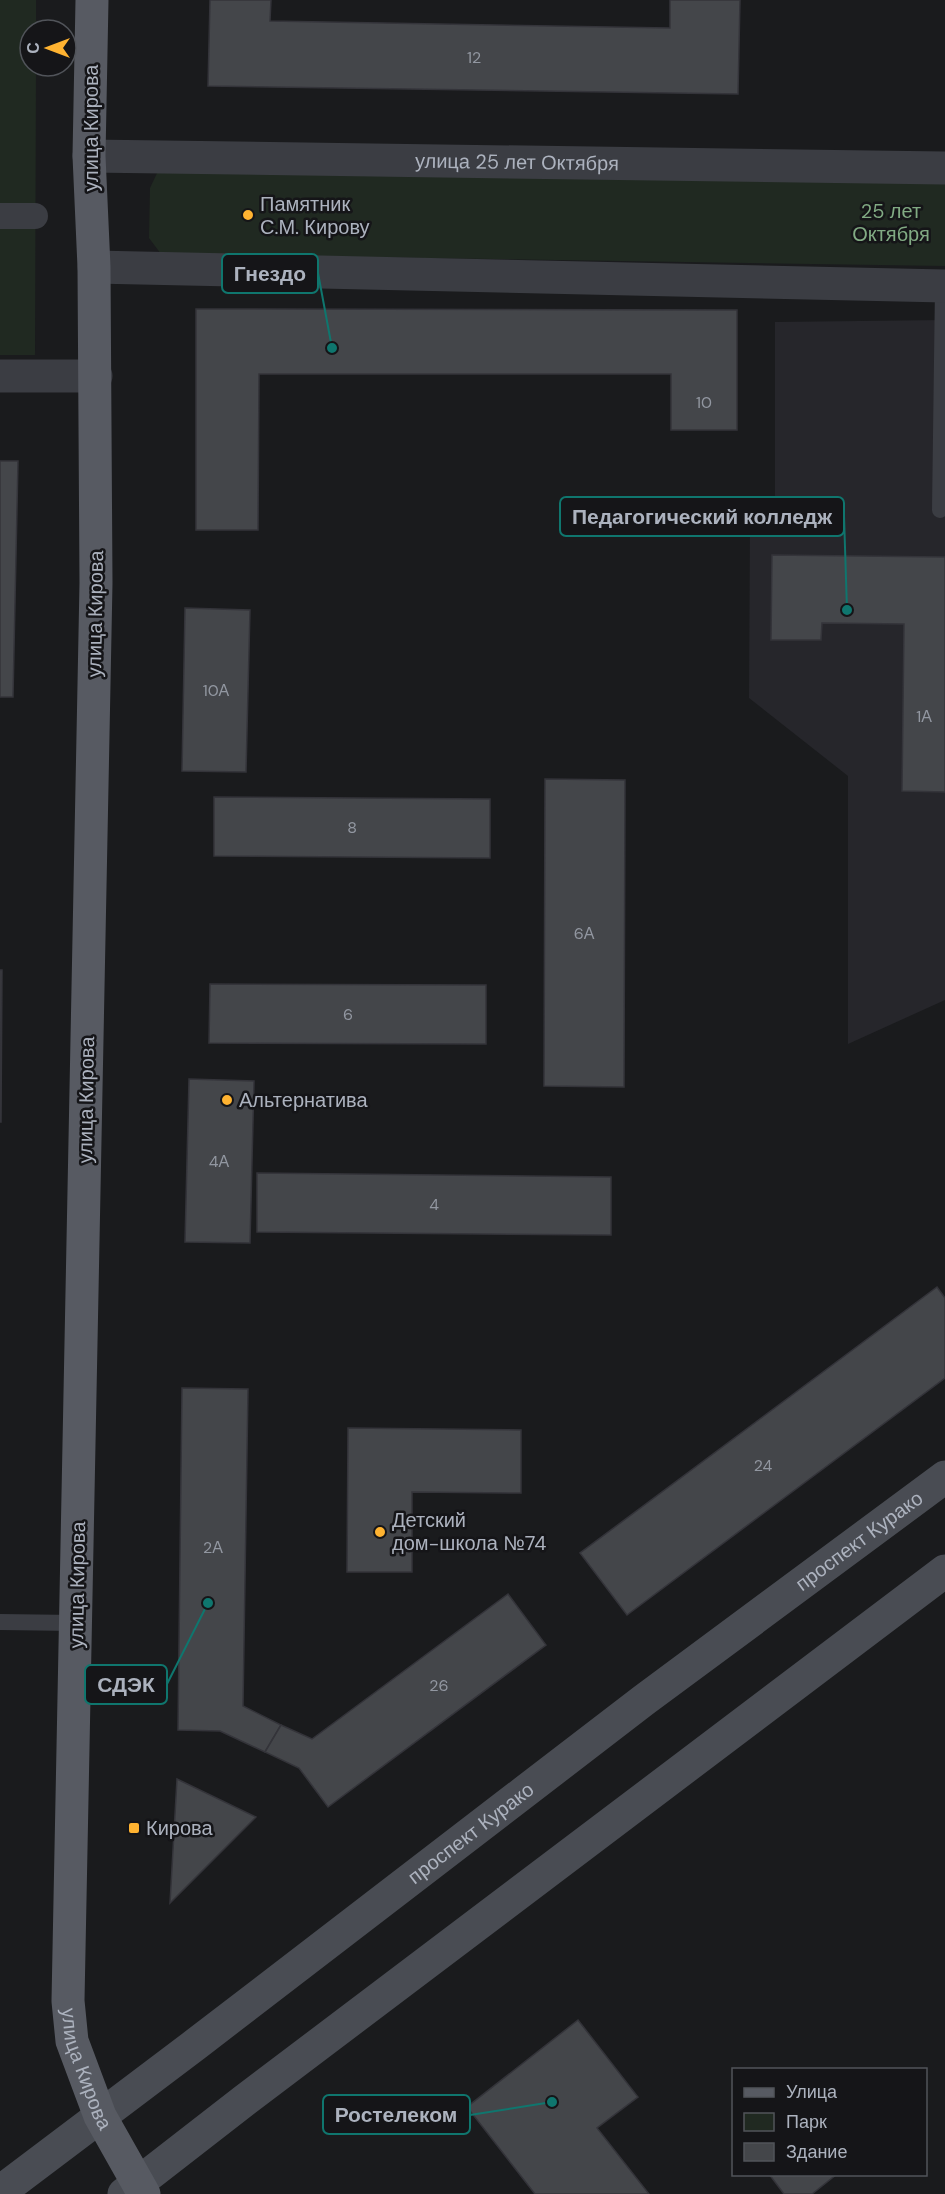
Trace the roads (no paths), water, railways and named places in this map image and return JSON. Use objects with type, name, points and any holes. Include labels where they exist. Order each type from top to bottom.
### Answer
[{"type":"main road","name":"улица Кирова","points":[[92,0],[89,156],[96,376],[96,583],[68,2001],[72,2041],[100,2116],[135,2191]]},
{"type":"main road","name":"проспект Курако","points":[[0,2192],[644,1700],[945,1477]]},
{"type":"main road","points":[[135,2191],[254,2093],[945,1571]]},
{"type":"street","name":"улица 25 лет Октября","points":[[89,156],[945,168]]},
{"type":"street","points":[[0,216],[35,216]]},
{"type":"street","points":[[94,267],[944,286]]},
{"type":"street","points":[[0,376],[96,376]]},
{"type":"lane","points":[[940,510],[944,286]]},
{"type":"lane","points":[[0,1622],[76,1623]]},
{"type":"place","name":"Памятник С.М. Кирову","points":[[248,215]]},
{"type":"place","name":"Гнездо","points":[[332,348]]},
{"type":"place","name":"Педагогический колледж","points":[[847,610]]},
{"type":"place","name":"Альтернатива","points":[[227,1100]]},
{"type":"place","name":"Детский дом-школа №74","points":[[380,1532]]},
{"type":"place","name":"СДЭК","points":[[208,1603]]},
{"type":"place","name":"Кирова","points":[[134,1828]]},
{"type":"place","name":"Ростелеком","points":[[552,2102]]},
{"type":"park label","name":"25 лет Октября","points":[[891,222]]}]
